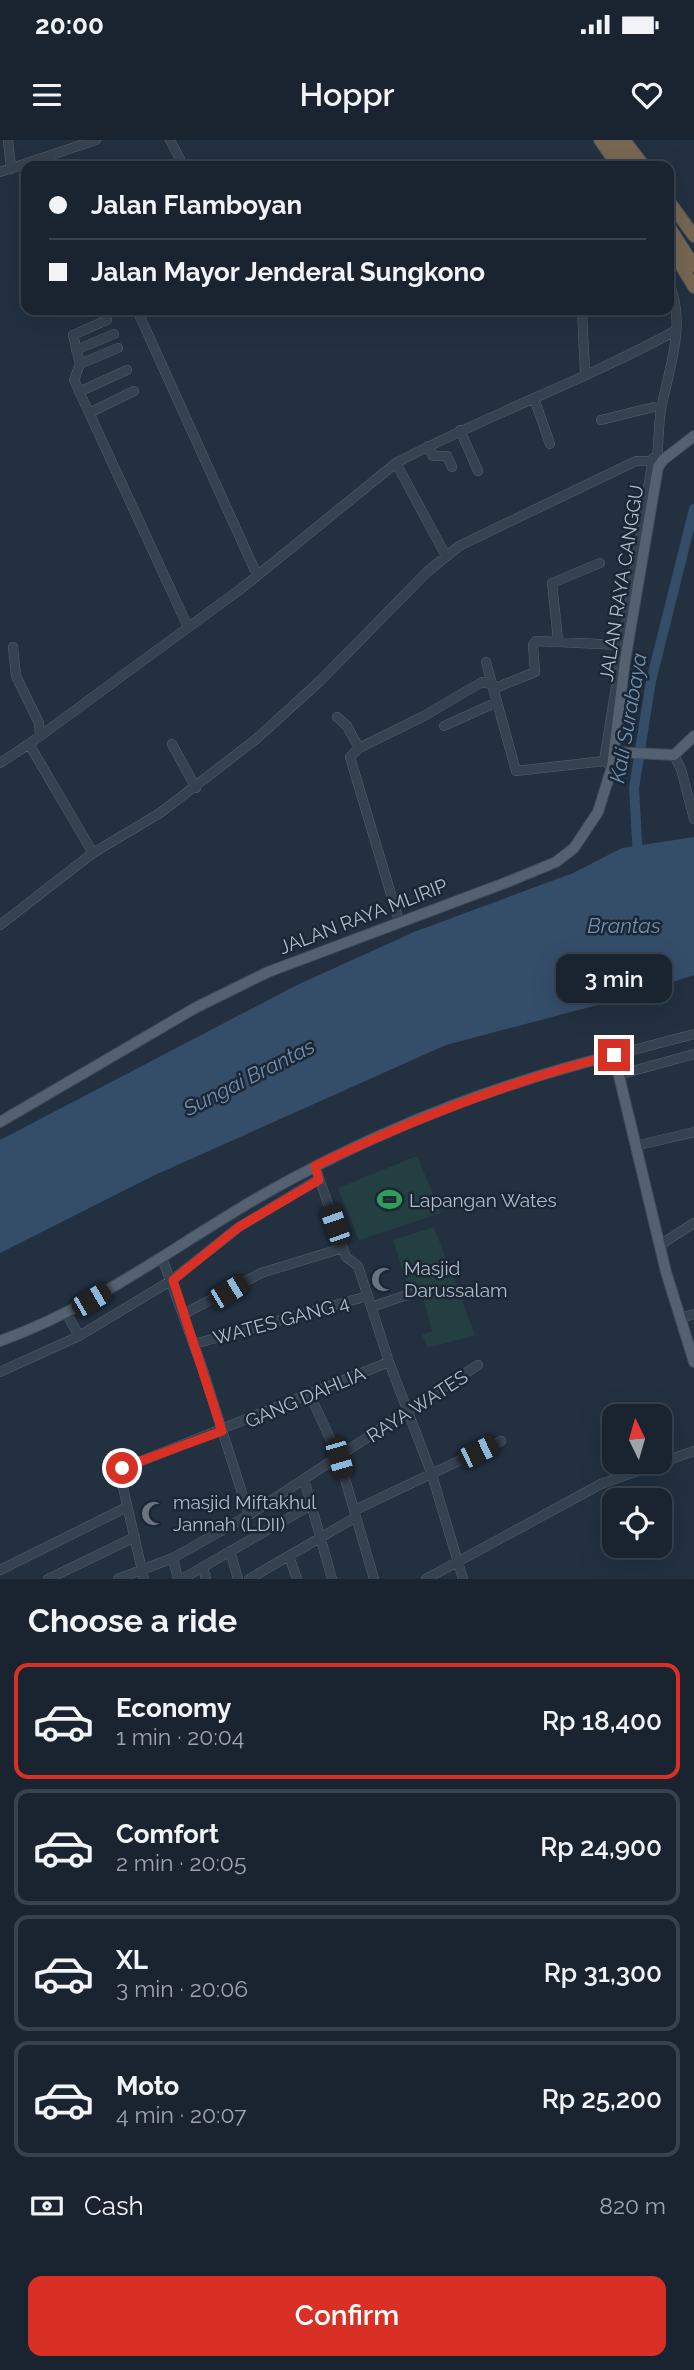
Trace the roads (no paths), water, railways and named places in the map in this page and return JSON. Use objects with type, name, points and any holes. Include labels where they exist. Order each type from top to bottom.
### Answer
[{"type":"highway","points":[[600,140],[615,161]]},
{"type":"highway","points":[[612,140],[626,161]]},
{"type":"highway","points":[[624,140],[640,161]]},
{"type":"highway","points":[[674,208],[694,236]]},
{"type":"highway","points":[[674,234],[694,266]]},
{"type":"highway","points":[[674,254],[694,288]]},
{"type":"main road","points":[[658,459],[694,436]]},
{"type":"main road","name":"JALAN RAYA CANGGU","points":[[615,752],[625,661],[658,459]]},
{"type":"main road","points":[[615,752],[669,756],[694,736]]},
{"type":"main road","name":"JALAN RAYA MLIRIP","points":[[0,1122],[195,1008],[292,960],[510,881],[562,858],[589,829],[598,812],[608,764],[615,752]]},
{"type":"main road","points":[[0,1341],[67,1314],[315,1166],[436,1111],[548,1071],[614,1055],[660,1245],[694,1362]]},
{"type":"street","points":[[8,140],[11,169]]},
{"type":"street","points":[[34,161],[96,140]]},
{"type":"street","points":[[170,140],[180,159]]},
{"type":"street","points":[[0,172],[21,166]]},
{"type":"street","points":[[486,662],[517,772],[608,764],[622,645],[658,459],[662,405],[668,384],[675,331],[674,297]]},
{"type":"street","points":[[139,315],[257,576]]},
{"type":"street","points":[[582,315],[585,373]]},
{"type":"street","points":[[107,320],[73,335],[79,364],[74,376],[79,393],[188,627]]},
{"type":"street","points":[[0,763],[257,576],[396,463],[460,430],[633,354],[675,331]]},
{"type":"street","points":[[76,350],[114,334]]},
{"type":"street","points":[[79,364],[118,348]]},
{"type":"street","points":[[79,393],[127,370]]},
{"type":"street","points":[[89,413],[134,391]]},
{"type":"street","points":[[534,398],[550,444]]},
{"type":"street","points":[[601,420],[662,405]]},
{"type":"street","points":[[460,430],[478,471]]},
{"type":"street","points":[[428,446],[433,456],[447,456],[452,467]]},
{"type":"street","points":[[0,925],[93,853],[196,788],[256,740],[320,681],[446,556],[482,533],[636,461],[658,459]]},
{"type":"street","points":[[396,463],[446,556]]},
{"type":"street","points":[[558,640],[553,581],[600,564]]},
{"type":"street","points":[[399,921],[350,763],[351,754],[482,682],[492,686],[534,674],[537,668],[534,642],[558,640],[622,645]]},
{"type":"street","points":[[13,647],[16,676],[36,716],[40,736]]},
{"type":"street","points":[[444,726],[497,702]]},
{"type":"street","points":[[337,717],[347,726],[359,748]]},
{"type":"street","points":[[29,744],[93,853]]},
{"type":"street","points":[[172,744],[196,788]]},
{"type":"street","points":[[669,756],[681,769],[694,819]]},
{"type":"street","points":[[614,1055],[694,1034]]},
{"type":"street","points":[[618,1075],[693,1058]]},
{"type":"street","points":[[635,1146],[694,1132]]},
{"type":"street","points":[[315,1166],[342,1248],[346,1257],[358,1266],[389,1362],[432,1475],[463,1579]]},
{"type":"street","points":[[0,1372],[79,1336],[173,1280],[239,1227],[319,1180]]},
{"type":"street","points":[[230,1215],[239,1227]]},
{"type":"street","points":[[660,1245],[694,1223]]},
{"type":"street","points":[[184,1314],[261,1273],[342,1248]]},
{"type":"street","points":[[162,1258],[173,1280],[249,1515]]},
{"type":"street","points":[[371,1307],[416,1292]]},
{"type":"street","name":"WATES GANG 4","points":[[194,1344],[368,1297]]},
{"type":"street","points":[[67,1314],[79,1336]]},
{"type":"street","points":[[681,1318],[694,1314]]},
{"type":"street","name":"GANG DAHLIA","points":[[127,1507],[119,1470],[389,1362]]},
{"type":"street","name":"RAYA WATES","points":[[118,1579],[173,1558],[249,1515],[478,1366]]},
{"type":"street","points":[[310,1395],[339,1458],[374,1579]]},
{"type":"street","points":[[249,1579],[319,1539],[355,1513],[501,1441]]},
{"type":"street","points":[[426,1579],[601,1484],[694,1451]]},
{"type":"street","points":[[304,1479],[332,1579]]},
{"type":"street","points":[[173,1558],[180,1579],[311,1506]]},
{"type":"street","points":[[0,1570],[127,1507],[144,1579]]},
{"type":"street","points":[[48,1579],[135,1537]]},
{"type":"street","points":[[230,1551],[238,1579]]},
{"type":"street","points":[[289,1556],[297,1579]]},
{"type":"street","points":[[203,1567],[206,1579]]},
{"type":"street","points":[[270,1567],[273,1579]]},
{"type":"water","name":"Brantas","points":[[694,837],[694,975],[628,997],[446,1045],[155,1175],[0,1253],[0,1140],[297,985],[414,932],[573,873],[622,848]]},
{"type":"waterway","name":"Kali Surabaya","points":[[638,857],[634,788],[651,681],[694,509]]},
{"type":"place","name":"Lapangan Wates","points":[[389,1200]]},
{"type":"place","name":"Masjid Darussalam","points":[[384,1279]]},
{"type":"place","name":"masjid Miftakhul Jannah (LDII)","points":[[153,1513]]},
{"type":"water label","name":"Sungai Brantas","points":[[249,1077]]}]
